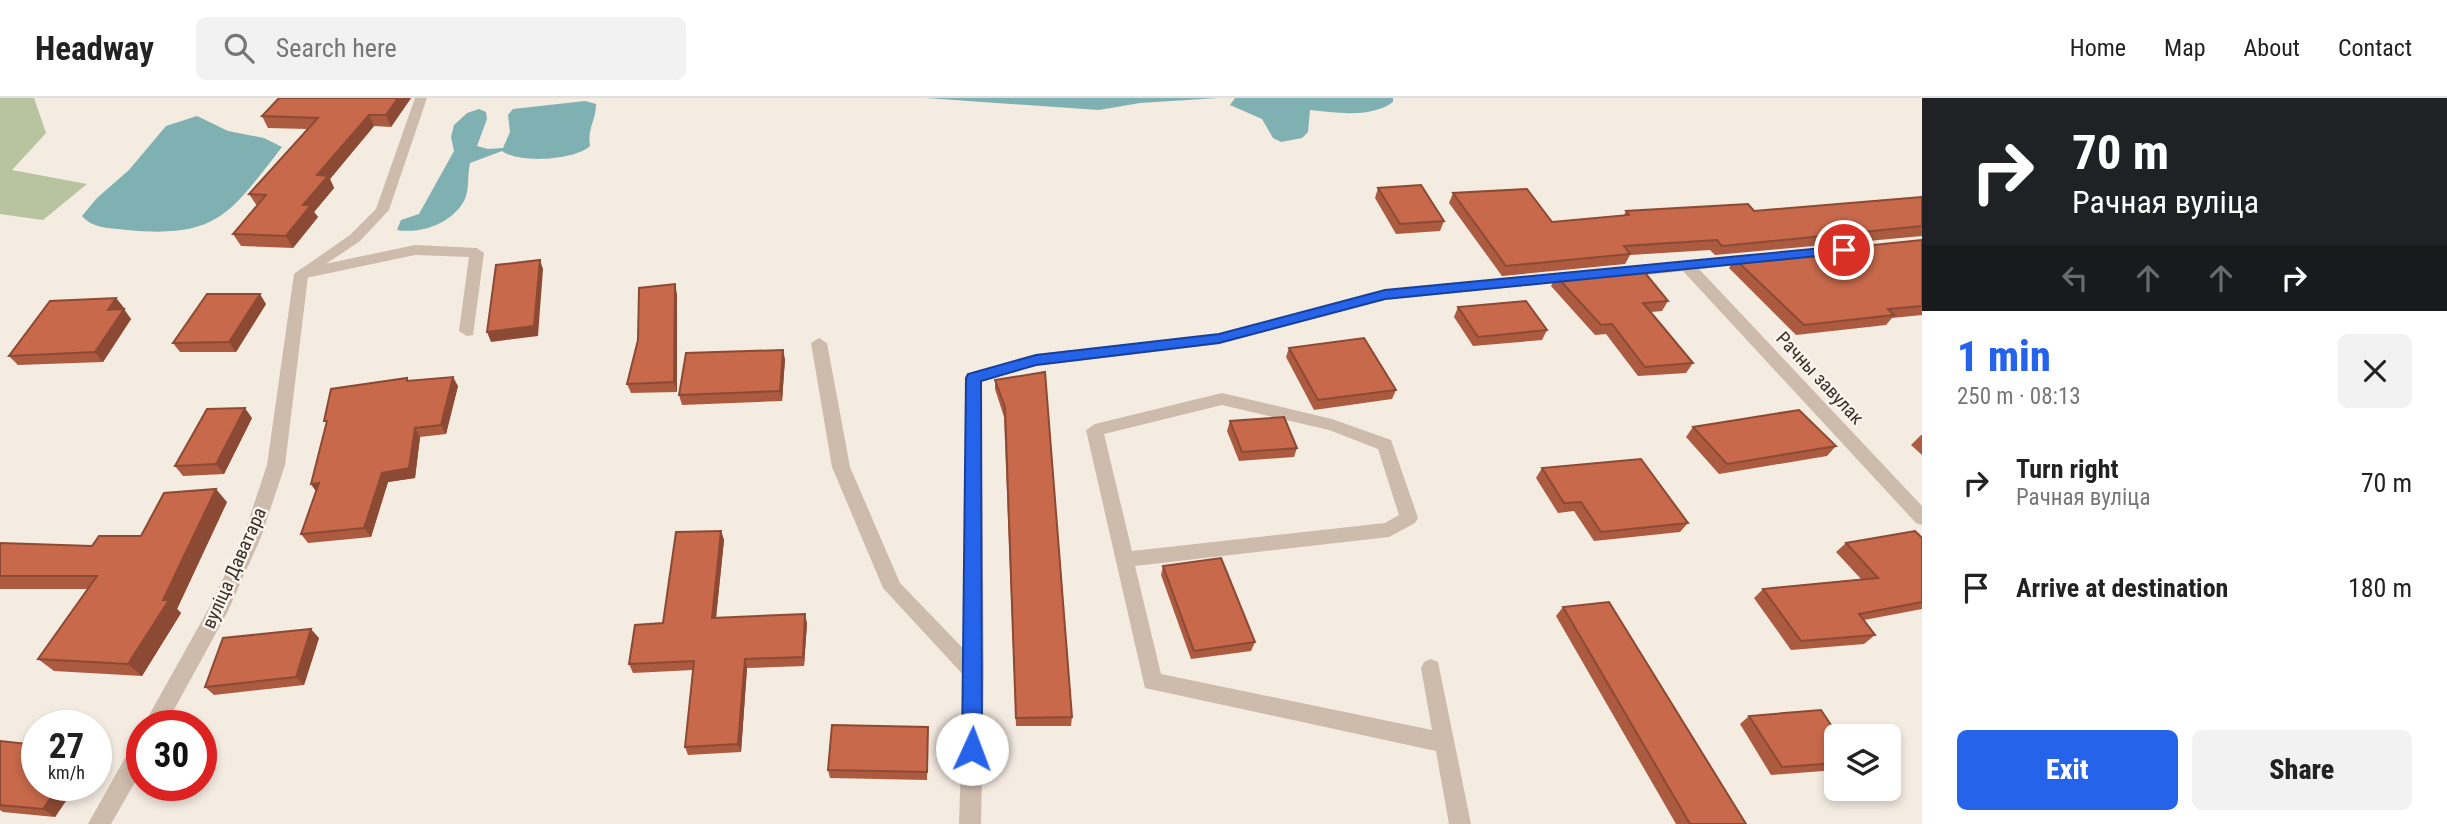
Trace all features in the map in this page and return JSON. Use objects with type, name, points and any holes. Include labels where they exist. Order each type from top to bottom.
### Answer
[{"type":"street","points":[[301,274],[355,238],[382,210],[421,98]]},
{"type":"street","points":[[301,274],[415,250],[477,253],[467,331]]},
{"type":"street","points":[[970,824],[974,673],[973,378],[1036,360],[1219,339],[1385,295],[1770,258]]},
{"type":"street","name":"Рачны завулак","points":[[1687,266],[1922,518]]},
{"type":"street","name":"вуліца Даватара","points":[[163,710],[222,603],[252,537],[276,465],[301,274]]},
{"type":"street","points":[[819,343],[841,467],[893,588],[974,673]]},
{"type":"street","points":[[1125,559],[1390,530],[1409,518],[1385,445],[1332,425],[1222,399],[1095,430],[1152,681],[1445,743]]},
{"type":"street","points":[[1431,668],[1460,824]]},
{"type":"street","points":[[99,824],[126,777]]},
{"type":"green space","points":[[0,98],[34,98],[46,133],[12,170],[87,184],[43,220],[0,214]]},
{"type":"water","points":[[926,98],[1218,98],[1140,103],[1099,110]]},
{"type":"water","points":[[1235,98],[1393,98],[1393,102],[1364,112],[1310,110],[1308,132],[1302,138],[1281,142],[1273,138],[1262,119],[1230,105]]},
{"type":"water","points":[[585,101],[596,104],[590,146],[583,151],[560,157],[533,159],[502,151],[470,163],[466,197],[451,216],[425,229],[397,230],[401,220],[419,214],[454,151],[451,137],[454,125],[467,113],[479,109],[486,112],[487,119],[477,146],[488,149],[503,148],[510,132],[508,115],[513,109]]},
{"type":"water","points":[[197,116],[228,131],[264,138],[282,147],[235,204],[203,225],[158,232],[97,226],[82,216],[97,198],[129,170],[166,126]]},
{"type":"building","points":[[279,98],[398,98],[386,115],[369,115],[317,175],[328,176],[303,205],[311,205],[286,236],[233,234],[266,195],[249,194],[318,118],[262,116]]},
{"type":"building","points":[[1421,185],[1444,221],[1400,224],[1378,188]]},
{"type":"building","points":[[1527,189],[1552,222],[1629,215],[1626,211],[1748,204],[1754,211],[1922,197],[1922,226],[1722,246],[1717,240],[1624,246],[1630,254],[1506,266],[1453,193]]},
{"type":"building","points":[[1922,240],[1922,306],[1888,309],[1894,315],[1804,325],[1735,259]]},
{"type":"building","points":[[540,260],[534,326],[487,332],[496,265]]},
{"type":"building","points":[[1641,268],[1668,301],[1643,303],[1693,363],[1645,367],[1612,324],[1601,325],[1556,276]]},
{"type":"building","points":[[675,284],[674,382],[627,384],[638,340],[639,288]]},
{"type":"building","points":[[207,294],[260,294],[229,342],[173,343]]},
{"type":"building","points":[[116,298],[108,310],[124,309],[95,352],[9,356],[50,301]]},
{"type":"building","points":[[1526,301],[1547,330],[1478,337],[1458,307]]},
{"type":"building","points":[[1364,338],[1396,390],[1318,400],[1289,348]]},
{"type":"building","points":[[783,350],[780,391],[679,395],[686,353]]},
{"type":"building","points":[[1045,372],[1072,717],[1016,718],[1005,407],[995,380]]},
{"type":"building","points":[[453,377],[441,425],[415,428],[409,468],[382,473],[364,528],[301,534],[319,483],[311,484],[327,421],[324,421],[331,389],[407,378],[407,381]]},
{"type":"building","points":[[245,408],[216,464],[175,466],[207,409]]},
{"type":"building","points":[[1799,410],[1836,446],[1727,464],[1693,427]]},
{"type":"building","points":[[1284,417],[1297,448],[1242,452],[1230,421]]},
{"type":"building","points":[[1641,459],[1688,523],[1601,532],[1581,502],[1564,503],[1542,468]]},
{"type":"building","points":[[216,489],[163,600],[169,600],[128,664],[38,659],[97,576],[0,576],[0,543],[92,546],[99,536],[141,536],[164,493]]},
{"type":"building","points":[[721,531],[712,618],[805,614],[803,657],[745,659],[738,744],[685,747],[694,661],[629,664],[635,625],[663,623],[676,532]]},
{"type":"building","points":[[1915,531],[1922,538],[1922,602],[1859,614],[1875,635],[1801,641],[1763,589],[1878,578],[1846,543]]},
{"type":"building","points":[[1221,558],[1255,642],[1194,651],[1163,566]]},
{"type":"building","points":[[1609,602],[1746,824],[1690,824],[1563,607]]},
{"type":"building","points":[[311,629],[296,677],[205,687],[223,638]]},
{"type":"building","points":[[1821,710],[1830,724],[1824,724],[1824,764],[1782,767],[1749,716]]},
{"type":"building","points":[[832,725],[928,727],[927,772],[828,770]]},
{"type":"building","points":[[0,741],[21,743],[21,801],[49,801],[43,809],[0,805]]},
{"type":"route","points":[[972,749],[973,378],[1036,360],[1219,339],[1385,295],[1844,250]]}]
